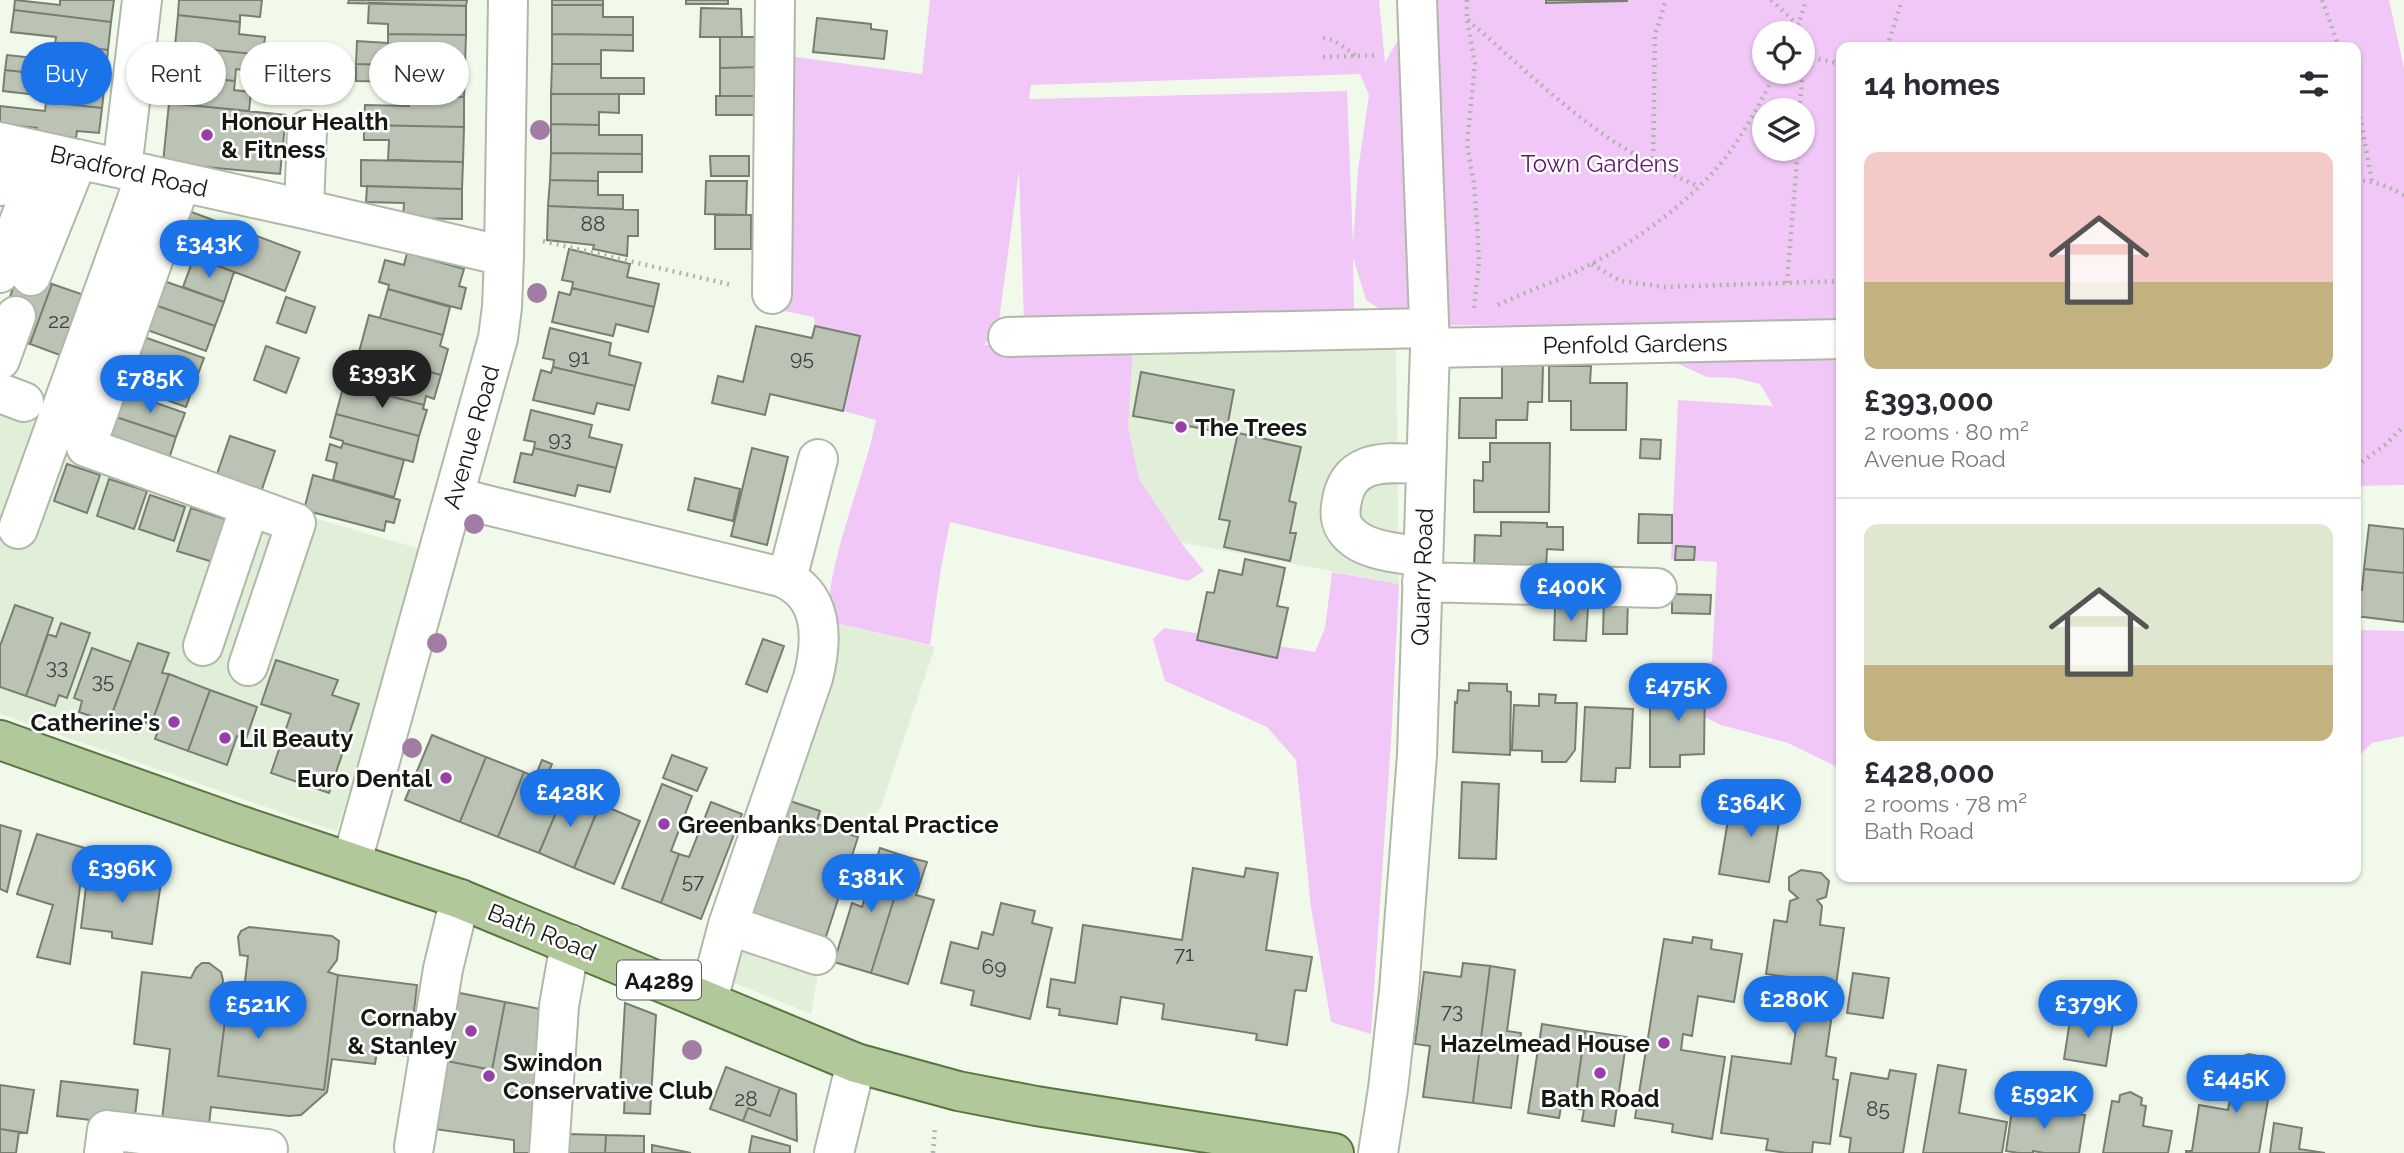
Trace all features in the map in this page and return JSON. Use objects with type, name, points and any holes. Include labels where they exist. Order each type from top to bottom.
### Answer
[{"type":"main road","name":"Bath Road","points":[[0,740],[233,823],[460,899],[856,1063],[958,1091],[1036,1106],[1334,1153]]},
{"type":"street","points":[[142,0],[150,175],[86,447],[296,523],[248,666]]},
{"type":"street","name":"Avenue Road","points":[[352,861],[498,338],[505,244],[508,0]]},
{"type":"street","points":[[772,294],[775,0]]},
{"type":"street","name":"Quarry Road","points":[[1378,1153],[1391,1064],[1412,837],[1423,570],[1429,338],[1417,0]]},
{"type":"street","points":[[304,209],[307,130]]},
{"type":"street","points":[[0,186],[35,150]]},
{"type":"street","points":[[15,275],[63,237],[35,150]]},
{"type":"street","points":[[15,275],[35,150]]},
{"type":"street","name":"Bradford Road","points":[[35,150],[304,209],[505,244]]},
{"type":"street","points":[[18,529],[150,175]]},
{"type":"street","points":[[0,360],[16,316]]},
{"type":"street","name":"Penfold Gardens","points":[[1007,337],[1836,339]]},
{"type":"street","points":[[787,579],[818,459]]},
{"type":"street","points":[[1426,464],[1382,463],[1357,472],[1346,485],[1340,516],[1344,530],[1357,541],[1423,570],[1657,588]]},
{"type":"street","points":[[454,497],[787,579],[800,587],[810,600],[820,633],[813,678],[728,925],[708,1000]]},
{"type":"street","points":[[203,646],[250,506]]},
{"type":"street","points":[[414,1147],[443,970],[460,899]]},
{"type":"street","points":[[728,925],[817,955]]},
{"type":"street","points":[[549,1153],[559,1006],[570,944]]},
{"type":"street","points":[[834,1153],[856,1063]]},
{"type":"street","points":[[104,1153],[107,1130],[268,1149]]},
{"type":"path","points":[[1429,338],[1473,317],[1476,300],[1478,225],[1467,144],[1475,64],[1466,0]]},
{"type":"path","points":[[1653,165],[1656,35],[1667,0]]},
{"type":"path","points":[[1771,0],[1794,21]]},
{"type":"path","points":[[1800,21],[1806,0]]},
{"type":"path","points":[[1889,42],[1902,0]]},
{"type":"path","points":[[2322,0],[2337,42]]},
{"type":"path","points":[[1467,19],[1571,110],[1653,165],[1699,187]]},
{"type":"path","points":[[1323,38],[1333,40],[1357,56]]},
{"type":"path","points":[[1323,57],[1419,54]]},
{"type":"path","points":[[1815,58],[1836,63]]},
{"type":"path","points":[[1497,305],[1592,264],[1632,242],[1699,187],[1730,153],[1770,84]]},
{"type":"path","points":[[2361,123],[2372,181]]},
{"type":"path","points":[[1787,283],[1797,161]]},
{"type":"path","points":[[2361,180],[2392,187],[2404,195]]},
{"type":"path","points":[[505,244],[772,294]]},
{"type":"path","points":[[1592,264],[1620,281],[1664,287],[1836,281]]},
{"type":"path","points":[[2361,462],[2385,445],[2404,426]]},
{"type":"shaded area","name":"The Trees","points":[[1396,344],[1399,584],[955,499],[983,345]]},
{"type":"shaded area","points":[[0,411],[324,521],[424,550],[337,832],[0,714]]},
{"type":"shaded area","points":[[827,621],[935,647],[881,807],[858,837],[823,946],[811,1014],[704,971]]},
{"type":"green space","name":"Town Gardens","points":[[930,0],[1379,0],[1385,63],[1421,0],[2389,0],[2404,68],[2404,485],[2361,486],[2361,42],[1836,42],[1836,767],[1788,743],[1721,725],[1704,717],[1694,700],[1694,672],[1702,663],[1712,662],[1717,562],[1671,559],[1678,400],[1773,406],[1760,384],[1735,378],[1707,377],[1674,362],[1560,326],[1441,325],[1386,313],[1366,300],[1353,257],[1354,312],[1024,320],[1019,171],[998,328],[984,345],[1133,345],[1128,427],[1139,479],[1182,544],[1204,571],[1188,581],[950,522],[930,645],[827,621],[829,595],[840,544],[876,420],[843,411],[860,336],[815,326],[814,317],[779,310],[788,56],[922,74]],"holes":[[[1360,74],[1369,95],[1358,170],[1353,244],[1347,91],[1029,99],[1031,85]]]},
{"type":"green space","points":[[1332,572],[1399,584],[1371,1034],[1331,1022],[1311,907],[1296,760],[1267,727],[1165,681],[1153,639],[1164,628],[1315,652],[1325,628]]},
{"type":"green space","points":[[2361,630],[2404,631],[2404,736],[2372,743],[2361,754]]},
{"type":"building","points":[[15,0],[60,5],[60,0],[114,0],[111,22],[14,10]]},
{"type":"building","points":[[179,0],[262,0],[260,17],[240,15],[240,22],[178,15]]},
{"type":"building","points":[[349,0],[467,0],[466,6],[348,3]]},
{"type":"building","points":[[552,0],[603,0],[603,5],[552,5]]},
{"type":"building","points":[[686,0],[728,0],[728,4],[686,4]]},
{"type":"building","points":[[1546,0],[1627,0],[1627,1],[1546,3]]},
{"type":"building","points":[[369,3],[466,6],[466,35],[388,34],[388,24],[368,23]]},
{"type":"building","points":[[552,5],[603,5],[603,17],[633,17],[633,35],[552,34]]},
{"type":"building","points":[[701,8],[741,9],[742,37],[700,37]]},
{"type":"building","points":[[14,10],[111,22],[109,42],[55,42],[56,37],[11,32]]},
{"type":"building","points":[[178,15],[240,22],[239,34],[265,37],[264,42],[240,42],[240,53],[226,51],[226,42],[175,42]]},
{"type":"building","points":[[817,18],[871,24],[871,29],[887,31],[884,59],[813,52]]},
{"type":"building","points":[[388,34],[466,35],[466,42],[388,42]]},
{"type":"building","points":[[552,34],[633,35],[633,51],[601,50],[601,64],[552,64]]},
{"type":"building","points":[[720,37],[760,37],[760,67],[720,68]]},
{"type":"building","points":[[357,41],[372,42],[369,42],[369,64],[356,64]]},
{"type":"building","points":[[226,51],[240,53],[240,69],[236,69],[235,81],[226,80]]},
{"type":"building","points":[[7,55],[21,57],[21,72],[5,70]]},
{"type":"building","points":[[356,64],[369,64],[369,81],[356,81]]},
{"type":"building","points":[[552,64],[601,64],[601,78],[644,78],[644,94],[551,94]]},
{"type":"building","points":[[760,67],[760,96],[720,96],[720,68]]},
{"type":"building","points":[[5,70],[21,72],[21,93],[3,91]]},
{"type":"building","points":[[226,80],[235,81],[234,90],[240,91],[240,105],[250,105],[249,111],[189,105],[226,105]]},
{"type":"building","points":[[551,94],[619,94],[619,113],[599,112],[599,125],[551,124]]},
{"type":"building","points":[[716,96],[754,96],[754,115],[716,115]]},
{"type":"building","points":[[46,105],[102,108],[99,133],[77,131],[76,138],[36,133],[37,128],[0,124],[0,106],[45,111]]},
{"type":"building","points":[[74,105],[102,105],[102,108]]},
{"type":"building","points":[[169,105],[286,115],[280,174],[163,163]]},
{"type":"building","points":[[365,105],[464,105],[464,127],[364,125]]},
{"type":"building","points":[[551,124],[599,125],[599,135],[642,135],[642,154],[551,153]]},
{"type":"building","points":[[364,125],[464,127],[463,162],[388,160],[389,140],[364,140]]},
{"type":"building","points":[[551,153],[642,154],[642,172],[598,172],[598,181],[550,180]]},
{"type":"building","points":[[710,156],[749,156],[749,176],[711,176]]},
{"type":"building","points":[[361,160],[463,162],[462,189],[361,186]]},
{"type":"building","points":[[550,180],[598,181],[598,195],[623,195],[623,209],[548,206]]},
{"type":"building","points":[[706,181],[747,181],[746,215],[705,214]]},
{"type":"building","points":[[367,186],[462,189],[462,219],[403,218],[404,203],[366,202]]},
{"type":"building","points":[[548,206],[638,210],[638,236],[628,236],[627,256],[593,249],[594,245],[547,240]]},
{"type":"building","points":[[186,210],[300,252],[285,291],[171,248]]},
{"type":"building","points":[[715,215],[751,215],[751,249],[715,249]]},
{"type":"building","points":[[569,249],[630,264],[627,277],[659,284],[654,307],[572,288],[573,282],[562,280]]},
{"type":"building","points":[[407,253],[464,269],[459,286],[466,288],[461,309],[388,289],[389,285],[379,282],[385,260],[404,265]]},
{"type":"building","points":[[194,257],[234,272],[224,302],[183,287]]},
{"type":"building","points":[[19,271],[52,284],[30,344],[12,338],[5,311]]},
{"type":"building","points":[[164,281],[224,302],[215,326],[155,305]]},
{"type":"building","points":[[52,284],[87,296],[65,357],[30,344]]},
{"type":"building","points":[[572,288],[654,307],[648,332],[616,324],[613,336],[552,322],[559,292],[570,295]]},
{"type":"building","points":[[388,289],[450,307],[443,335],[380,318]]},
{"type":"building","points":[[286,297],[315,307],[306,333],[277,323]]},
{"type":"building","points":[[155,305],[215,326],[206,351],[147,330]]},
{"type":"building","points":[[369,315],[443,335],[440,346],[448,349],[441,375],[359,352]]},
{"type":"building","points":[[756,326],[812,338],[815,326],[860,336],[843,411],[770,394],[765,415],[712,403],[718,376],[743,382]]},
{"type":"building","points":[[550,328],[611,343],[609,355],[641,363],[635,386],[553,367],[554,360],[543,358]]},
{"type":"building","points":[[144,337],[204,358],[195,382],[136,361]]},
{"type":"building","points":[[266,346],[299,358],[286,393],[254,380]]},
{"type":"building","points":[[353,351],[441,375],[434,399],[426,396],[424,405],[344,384]]},
{"type":"building","points":[[136,361],[195,382],[186,407],[127,386]]},
{"type":"building","points":[[1502,365],[1543,365],[1542,402],[1528,402],[1527,420],[1496,420],[1496,438],[1459,438],[1460,398],[1502,398]]},
{"type":"building","points":[[1549,366],[1591,366],[1590,383],[1627,383],[1626,430],[1571,430],[1571,401],[1549,401]]},
{"type":"building","points":[[553,367],[635,386],[629,410],[597,403],[594,414],[533,400],[541,370],[551,373]]},
{"type":"building","points":[[1141,372],[1234,390],[1226,433],[1133,416]]},
{"type":"building","points":[[344,384],[424,405],[423,409],[427,410],[419,436],[336,414]]},
{"type":"building","points":[[125,392],[185,413],[176,437],[116,417]]},
{"type":"building","points":[[531,410],[592,425],[589,437],[622,445],[616,468],[534,448],[535,442],[524,440]]},
{"type":"building","points":[[336,414],[419,436],[413,462],[330,437]]},
{"type":"building","points":[[116,417],[176,437],[168,462],[108,442]]},
{"type":"building","points":[[1238,433],[1301,447],[1289,501],[1296,503],[1290,533],[1296,533],[1290,561],[1224,547],[1230,521],[1219,519]]},
{"type":"building","points":[[230,436],[275,451],[261,492],[216,477]]},
{"type":"building","points":[[1641,439],[1661,440],[1660,459],[1640,458]]},
{"type":"building","points":[[343,443],[404,460],[394,497],[333,480],[337,463],[326,460],[330,444],[341,448]]},
{"type":"building","points":[[1490,443],[1550,443],[1549,512],[1474,512],[1474,480],[1483,481],[1483,462],[1490,462]]},
{"type":"building","points":[[534,448],[616,468],[610,492],[578,485],[575,496],[514,482],[521,453],[532,455]]},
{"type":"building","points":[[752,448],[788,457],[767,545],[731,536]]},
{"type":"building","points":[[67,464],[100,475],[87,513],[54,501]]},
{"type":"building","points":[[313,475],[400,500],[394,523],[386,521],[384,531],[304,510]]},
{"type":"building","points":[[695,478],[740,489],[733,521],[688,510]]},
{"type":"building","points":[[109,479],[147,491],[134,529],[97,516]]},
{"type":"building","points":[[150,495],[185,507],[174,541],[139,529]]},
{"type":"building","points":[[191,508],[228,520],[213,562],[177,551]]},
{"type":"building","points":[[1639,514],[1672,515],[1672,543],[1638,543]]},
{"type":"building","points":[[1501,522],[1547,523],[1547,527],[1563,527],[1563,550],[1547,549],[1546,569],[1474,568],[1475,535],[1501,536]]},
{"type":"building","points":[[2369,525],[2404,529],[2404,573],[2364,569]]},
{"type":"building","points":[[1676,546],[1695,547],[1694,560],[1675,560]]},
{"type":"building","points":[[1245,559],[1285,568],[1277,606],[1288,608],[1277,658],[1197,640],[1207,592],[1214,593],[1219,570],[1242,575]]},
{"type":"building","points":[[2364,569],[2404,573],[2404,622],[2361,617]]},
{"type":"building","points":[[1672,594],[1711,595],[1710,614],[1672,613]]},
{"type":"building","points":[[1604,595],[1628,596],[1627,634],[1603,634]]},
{"type":"building","points":[[15,605],[53,618],[26,696],[0,687],[0,646]]},
{"type":"building","points":[[1555,606],[1588,607],[1586,641],[1554,640]]},
{"type":"building","points":[[61,623],[90,633],[67,698],[59,695],[55,706],[26,696],[48,634],[56,637]]},
{"type":"building","points":[[763,639],[784,646],[767,692],[746,684]]},
{"type":"building","points":[[138,643],[169,653],[162,673],[169,674],[151,725],[142,721],[137,733],[109,722]]},
{"type":"building","points":[[92,648],[131,662],[109,722],[79,712],[82,701],[74,698]]},
{"type":"building","points":[[276,660],[338,680],[332,695],[359,704],[329,793],[271,773],[291,714],[261,704]]},
{"type":"building","points":[[169,674],[210,690],[188,751],[155,739],[159,728],[151,725]]},
{"type":"building","points":[[1676,677],[1705,677],[1704,754],[1680,755],[1680,767],[1650,767],[1650,699],[1657,699],[1657,695],[1676,694]]},
{"type":"building","points":[[1469,683],[1507,684],[1507,691],[1511,692],[1510,755],[1453,752],[1455,702],[1457,703],[1458,690],[1469,691]]},
{"type":"building","points":[[210,690],[257,707],[246,739],[237,736],[227,765],[188,751]]},
{"type":"building","points":[[1539,694],[1556,695],[1555,703],[1577,703],[1575,750],[1566,762],[1542,762],[1542,751],[1512,750],[1514,705],[1539,706]]},
{"type":"building","points":[[1585,707],[1633,709],[1630,768],[1616,768],[1615,782],[1581,781]]},
{"type":"building","name":"Euro Dental","points":[[432,735],[486,757],[460,822],[405,800]]},
{"type":"building","points":[[672,755],[707,768],[697,791],[663,778]]},
{"type":"building","points":[[486,757],[524,772],[498,837],[460,822]]},
{"type":"building","points":[[542,760],[552,764],[544,782],[565,791],[539,853],[498,837],[524,772],[535,777]]},
{"type":"building","points":[[1462,782],[1499,784],[1496,859],[1459,858]]},
{"type":"building","name":"Greenbanks Dental Practice","points":[[662,784],[692,796],[671,851],[679,854],[661,903],[622,888]]},
{"type":"building","points":[[565,791],[600,804],[574,868],[539,853]]},
{"type":"building","points":[[775,796],[820,811],[816,824],[858,837],[823,946],[736,918]]},
{"type":"building","points":[[1732,796],[1782,804],[1769,882],[1719,874]]},
{"type":"building","points":[[711,802],[742,814],[701,919],[661,903],[679,854],[689,857]]},
{"type":"building","points":[[600,804],[640,821],[614,884],[574,868]]},
{"type":"building","points":[[0,825],[21,831],[7,892],[0,889]]},
{"type":"building","points":[[37,834],[85,848],[70,964],[37,957],[53,905],[17,894]]},
{"type":"building","points":[[880,848],[907,857],[871,973],[834,962],[852,903],[862,907]]},
{"type":"building","points":[[907,857],[927,862],[916,895],[934,900],[908,984],[871,973]]},
{"type":"building","points":[[1193,868],[1244,877],[1246,868],[1278,873],[1266,950],[1312,957],[1306,991],[1295,990],[1287,1045],[1256,1040],[1257,1034],[1162,1019],[1164,1004],[1121,997],[1117,1024],[1059,1015],[1060,1009],[1047,1007],[1051,979],[1075,983],[1083,925],[1182,940]]},
{"type":"building","points":[[121,870],[162,875],[152,944],[112,938],[112,932],[81,928],[88,871],[120,876]]},
{"type":"building","points":[[1801,870],[1821,873],[1829,881],[1826,897],[1817,900],[1822,906],[1820,925],[1844,928],[1826,1056],[1836,1058],[1833,1079],[1838,1080],[1830,1144],[1813,1142],[1812,1153],[1787,1153],[1766,1150],[1768,1139],[1721,1133],[1732,1056],[1791,1064],[1803,979],[1766,974],[1774,920],[1787,922],[1790,901],[1798,898],[1789,890],[1789,877]]},
{"type":"building","points":[[1001,903],[1035,911],[1032,923],[1052,928],[1030,1019],[971,1005],[974,991],[941,983],[951,942],[978,949],[982,932],[993,935]]},
{"type":"building","points":[[249,927],[332,936],[339,941],[337,960],[328,972],[338,975],[324,1090],[218,1076],[228,997],[243,998],[248,956],[240,955],[238,937],[241,931]]},
{"type":"building","name":"Hazelmead House","points":[[1693,937],[1712,940],[1711,949],[1742,954],[1734,1002],[1698,996],[1692,1036],[1683,1034],[1681,1050],[1725,1057],[1712,1139],[1672,1132],[1673,1124],[1635,1118],[1664,939],[1692,943]]},
{"type":"building","points":[[202,963],[209,963],[221,972],[221,996],[228,997],[218,1076],[324,1090],[338,975],[417,985],[409,1056],[377,1052],[375,1064],[332,1059],[327,1092],[301,1115],[211,1107],[209,1125],[162,1120],[170,1049],[134,1044],[142,972],[191,978]]},
{"type":"building","points":[[1463,963],[1490,966],[1473,1103],[1423,1097],[1430,1046],[1415,1044],[1424,972],[1461,977]]},
{"type":"building","points":[[1490,966],[1515,970],[1507,1031],[1521,1033],[1511,1108],[1473,1103]]},
{"type":"building","points":[[1853,973],[1889,978],[1883,1018],[1847,1013]]},
{"type":"building","name":"Cornaby & Stanley","points":[[450,991],[505,1002],[492,1070],[437,1059]]},
{"type":"building","name":"Swindon Conservative Club","points":[[505,1002],[555,1012],[540,1153],[514,1153],[514,1140],[434,1129],[437,1059],[492,1070]]},
{"type":"building","points":[[625,1003],[656,1015],[650,1114],[624,1113],[625,1091],[620,1090]]},
{"type":"building","points":[[2071,1014],[2113,1022],[2106,1066],[2064,1059]]},
{"type":"building","points":[[1542,1024],[1585,1031],[1574,1108],[1561,1107],[1559,1118],[1528,1113]]},
{"type":"building","name":"Bath Road","points":[[1585,1031],[1627,1037],[1614,1126],[1582,1121],[1584,1110],[1574,1108]]},
{"type":"building","points":[[2249,1054],[2262,1060],[2260,1081],[2271,1082],[2259,1153],[2186,1153],[2192,1151],[2199,1105],[2228,1110],[2235,1074],[2239,1075],[2243,1056]]},
{"type":"building","points":[[1938,1065],[1966,1070],[1959,1113],[2007,1122],[2002,1153],[1923,1153]]},
{"type":"building","points":[[726,1067],[780,1088],[770,1116],[748,1108],[743,1121],[710,1109]]},
{"type":"building","points":[[1890,1070],[1916,1074],[1903,1153],[1849,1153],[1851,1138],[1840,1136],[1851,1073],[1888,1079]]},
{"type":"building","points":[[61,1081],[138,1090],[134,1125],[57,1116]]},
{"type":"building","points":[[0,1085],[34,1090],[27,1133],[0,1129]]},
{"type":"building","points":[[780,1088],[796,1094],[797,1141],[743,1121],[748,1108],[770,1116]]},
{"type":"building","points":[[2130,1092],[2142,1098],[2141,1105],[2146,1106],[2143,1126],[2172,1131],[2168,1153],[2103,1153],[2112,1101],[2119,1102],[2120,1095]]},
{"type":"building","points":[[2013,1103],[2085,1115],[2079,1153],[2006,1151]]},
{"type":"building","points":[[2274,1123],[2302,1128],[2299,1149],[2325,1153],[2270,1153]]},
{"type":"building","points":[[0,1129],[19,1132],[16,1153],[0,1153]]},
{"type":"building","points":[[567,1134],[606,1135],[605,1153],[567,1153]]},
{"type":"building","points":[[606,1135],[644,1136],[644,1153],[605,1153]]},
{"type":"building","points":[[752,1136],[790,1146],[790,1153],[749,1153]]},
{"type":"building","points":[[652,1145],[691,1153],[652,1153]]},
{"type":"place","name":"Honour Health & Fitness","points":[[207,135]]},
{"type":"place","name":"The Trees","points":[[1181,427]]},
{"type":"place","name":"Catherine's","points":[[174,722]]},
{"type":"place","name":"Lil Beauty","points":[[225,738]]},
{"type":"place","name":"Euro Dental","points":[[446,778]]},
{"type":"place","name":"Greenbanks Dental Practice","points":[[664,824]]},
{"type":"place","name":"Cornaby & Stanley","points":[[471,1031]]},
{"type":"place","name":"Hazelmead House","points":[[1664,1043]]},
{"type":"place","name":"Bath Road","points":[[1600,1073]]},
{"type":"place","name":"Swindon Conservative Club","points":[[489,1076]]}]
